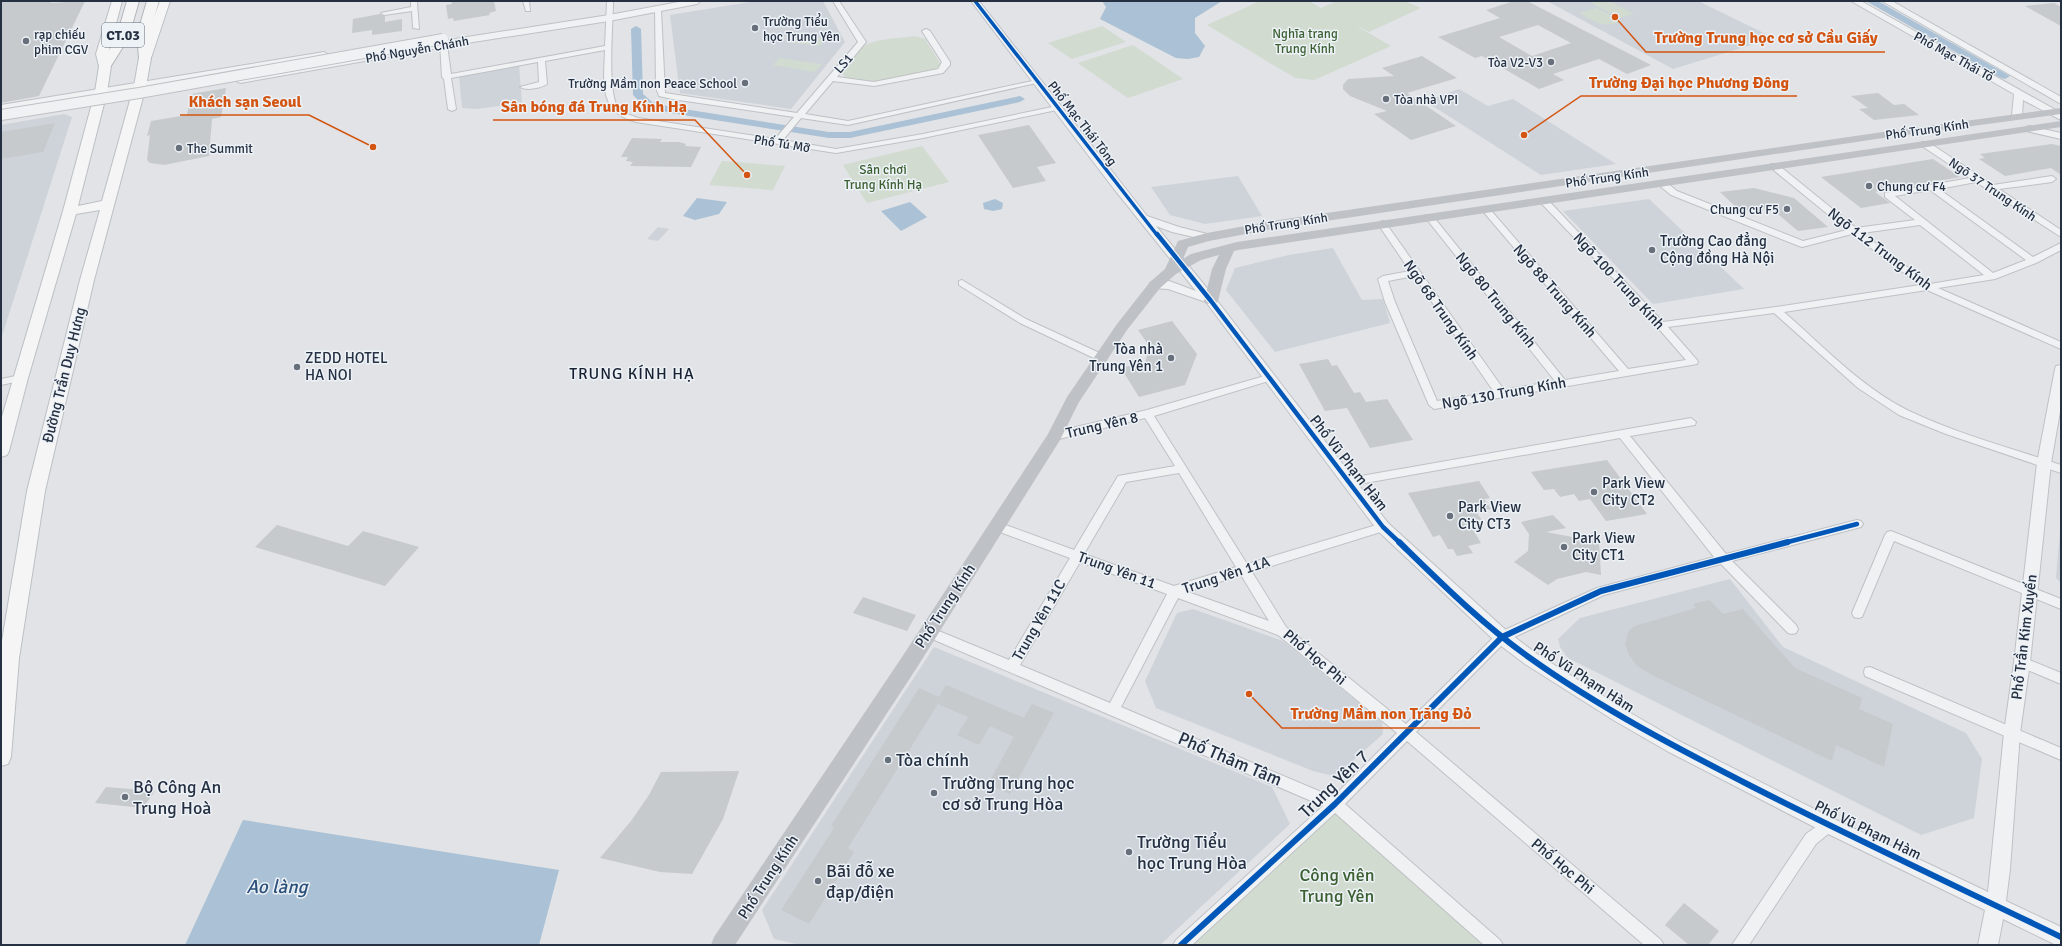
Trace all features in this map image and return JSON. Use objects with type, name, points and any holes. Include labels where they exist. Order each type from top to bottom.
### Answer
[{"type":"highway","name":"CT.03","points":[[105,66],[122,39],[133,1]]},
{"type":"highway","name":"CT.03","points":[[145,58],[143,35],[153,1]]},
{"type":"main road","points":[[1,451],[20,378],[70,211],[100,98],[105,66],[102,54],[117,1]]},
{"type":"main road","name":"Đường Trần Duy Hưng","points":[[1,757],[7,632],[36,491],[87,280],[138,92],[145,58],[165,1]]},
{"type":"main road","name":"Phố Trung Kính","points":[[1177,264],[1183,244],[1207,236],[1356,212],[2017,116],[2058,113]]},
{"type":"main road","name":"Phố Trung Kính","points":[[726,944],[1055,436],[1072,401],[1122,327],[1155,285],[1177,264],[1229,248],[2061,124]]},
{"type":"main road","points":[[70,211],[108,204]]},
{"type":"main road","points":[[1211,301],[1220,269],[1229,248]]},
{"type":"street","points":[[526,1],[528,10]]},
{"type":"street","name":"Phố Nguyễn Chánh","points":[[658,5],[673,1]]},
{"type":"street","name":"Phố Nguyễn Chánh","points":[[138,92],[208,75],[468,36],[610,10],[697,1]]},
{"type":"street","name":"LS1","points":[[776,142],[862,42],[836,1]]},
{"type":"street","name":"Phố Mạc Thái Tông","points":[[975,1],[1118,186],[1146,219],[1177,264]]},
{"type":"street","name":"Phố Mạc Thái Tổ","points":[[1855,1],[2058,113]]},
{"type":"street","name":"Phố Mạc Thái Tổ","points":[[1886,1],[2061,101]]},
{"type":"street","points":[[384,13],[414,5],[417,28]]},
{"type":"street","name":"Phố Tú Mỡ","points":[[658,5],[660,88],[662,94],[672,97],[797,119],[853,122],[1037,82]]},
{"type":"street","name":"Phố Tú Mỡ","points":[[610,10],[608,47],[612,103],[618,112],[630,118],[648,122],[825,150],[846,151],[1057,108]]},
{"type":"street","points":[[830,78],[874,84],[940,70],[946,65],[946,62],[926,31]]},
{"type":"street","name":"Phố Nguyễn Chánh","points":[[138,92],[198,87],[443,42],[468,36]]},
{"type":"street","points":[[1,115],[443,42],[446,77],[452,109]]},
{"type":"street","points":[[446,77],[608,47]]},
{"type":"street","points":[[524,87],[543,84],[541,59]]},
{"type":"street","points":[[198,87],[191,87],[189,83],[208,75]]},
{"type":"street","points":[[2006,85],[2028,81]]},
{"type":"street","points":[[1,119],[40,113],[100,98],[138,92]]},
{"type":"street","points":[[2017,116],[2019,92]]},
{"type":"street","points":[[2046,92],[2061,94]]},
{"type":"street","points":[[1,108],[49,100],[100,98]]},
{"type":"street","points":[[40,113],[52,109],[59,105],[60,102],[49,100]]},
{"type":"street","points":[[2030,129],[2061,136]]},
{"type":"street","name":"Ngõ 37 Trung Kính","points":[[1925,144],[2061,234]]},
{"type":"street","name":"Ngõ 112 Trung Kính","points":[[1774,166],[1854,231],[1928,287],[2061,346]]},
{"type":"street","points":[[1992,188],[2052,178]]},
{"type":"street","points":[[1978,179],[1888,195],[1992,277]]},
{"type":"street","points":[[1663,184],[1674,192],[1802,244],[1854,231],[1922,222]]},
{"type":"street","points":[[1931,187],[2033,261]]},
{"type":"street","name":"Ngõ 100 Trung Kính","points":[[1544,201],[1661,325],[1693,362]]},
{"type":"street","name":"Ngõ 88 Trung Kính","points":[[1485,209],[1625,372]]},
{"type":"street","name":"Ngõ 80 Trung Kính","points":[[1429,217],[1562,382]]},
{"type":"street","points":[[1146,219],[1180,231],[1207,236]]},
{"type":"street","name":"Ngõ 68 Trung Kính","points":[[1382,224],[1501,394]]},
{"type":"street","points":[[1661,325],[1776,310],[1992,277],[2033,261],[2061,246]]},
{"type":"street","name":"Phố Vũ Phạm Hàm","points":[[1177,264],[1211,301],[1268,378],[1383,526],[1418,562],[1502,637],[1531,659],[1660,739],[1828,825],[2061,937]]},
{"type":"street","name":"Ngõ 130 Trung Kính","points":[[1415,273],[1383,279],[1390,302],[1434,405],[1562,382],[1693,362]]},
{"type":"street","points":[[962,283],[1024,321],[1102,358]]},
{"type":"street","points":[[1155,285],[1169,285],[1211,301]]},
{"type":"street","points":[[1776,310],[1862,386],[1903,412],[1950,431],[2061,469]]},
{"type":"street","name":"Phố Trần Kim Xuyến","points":[[1988,945],[2001,869],[2012,733],[2022,662],[2044,463],[2061,369]]},
{"type":"street","points":[[1,382],[20,378]]},
{"type":"street","points":[[1148,414],[1268,378]]},
{"type":"street","name":"Trung Yên 8","points":[[1055,436],[1148,414]]},
{"type":"street","name":"Phố Học Phi","points":[[1148,414],[1181,469],[1245,568],[1282,631],[1407,733],[1656,945]]},
{"type":"street","points":[[1348,482],[1691,422]]},
{"type":"street","points":[[1623,435],[1723,559],[1792,629]]},
{"type":"street","name":"Trung Yên 11C","points":[[1012,667],[1122,479],[1181,469]]},
{"type":"street","points":[[1502,637],[1601,591],[1856,524]]},
{"type":"street","name":"Trung Yên 11","points":[[996,526],[1282,631]]},
{"type":"street","name":"Trung Yên 11A","points":[[1113,710],[1175,591],[1383,526]]},
{"type":"street","points":[[1858,613],[1891,535],[2061,604]]},
{"type":"street","name":"Phố Thâm Tâm","points":[[929,632],[1335,804],[1495,945]]},
{"type":"street","name":"Trung Yên 7","points":[[1181,945],[1335,804],[1502,637]]},
{"type":"street","points":[[2022,662],[2061,679]]},
{"type":"street","points":[[1870,672],[2061,754]]},
{"type":"street","points":[[1740,945],[1811,839],[1828,825]]},
{"type":"shaded area","name":"Trường Tiểu học Trung Yên","points":[[756,1],[823,1],[845,42],[791,109],[680,93],[670,15]]},
{"type":"shaded area","points":[[1547,1],[1698,1],[1774,38],[1673,69]]},
{"type":"shaded area","points":[[519,65],[522,103],[477,109],[462,108],[459,76]]},
{"type":"shaded area","points":[[1459,89],[1488,106],[1513,99],[1616,164],[1541,175],[1425,101]]},
{"type":"shaded area","points":[[64,114],[72,117],[1,339],[1,125]]},
{"type":"shaded area","points":[[1238,176],[1262,216],[1205,224],[1170,215],[1151,187]]},
{"type":"shaded area","name":"Trường Cao đẳng Cộng đồng Hà Nội","points":[[1649,199],[1744,289],[1653,304],[1563,211]]},
{"type":"shaded area","points":[[658,227],[669,229],[658,241],[647,239]]},
{"type":"shaded area","points":[[1333,248],[1362,300],[1383,299],[1390,323],[1275,352],[1226,290],[1235,268],[1289,255]]},
{"type":"shaded area","points":[[2061,519],[2061,583],[2056,578]]},
{"type":"shaded area","points":[[1730,579],[1783,647],[1966,733],[1982,759],[1974,818],[1921,835],[1568,658],[1560,647],[1558,639],[1580,618]]},
{"type":"shaded area","points":[[1193,609],[1283,641],[1382,722],[1383,734],[1339,773],[1329,775],[1313,771],[1156,708],[1145,681],[1177,613]]},
{"type":"shaded area","points":[[934,647],[1272,787],[1290,824],[1160,945],[801,945],[774,939],[762,910]]},
{"type":"green space","name":"Nghĩa trang Trung Kính","points":[[1260,1],[1309,1],[1321,8],[1337,1],[1404,1],[1421,8],[1369,32],[1353,24],[1391,46],[1314,80],[1295,78],[1207,25]]},
{"type":"green space","points":[[1598,1],[1610,1],[1634,14],[1620,18],[1591,3]]},
{"type":"green space","points":[[1596,8],[1622,21],[1604,24],[1595,22],[1579,13]]},
{"type":"green space","points":[[1102,26],[1126,42],[1072,59],[1048,43]]},
{"type":"green space","points":[[797,34],[826,39],[819,46],[789,42]]},
{"type":"green space","points":[[914,36],[925,39],[940,63],[940,66],[934,69],[900,77],[872,81],[859,81],[849,78],[841,73],[854,55],[864,46],[877,41]]},
{"type":"green space","points":[[1133,45],[1183,79],[1128,98],[1078,63]]},
{"type":"green space","points":[[779,58],[822,64],[815,72],[773,65]]},
{"type":"green space","name":"Sân chơi Trung Kính Hạ","points":[[922,146],[949,182],[867,203],[843,165]]},
{"type":"green space","points":[[722,161],[785,166],[773,190],[709,185]]},
{"type":"green space","name":"Công viên Trung Yên","points":[[1335,804],[1494,945],[1193,945]]},
{"type":"water","points":[[1102,1],[1222,1],[1195,18],[1195,33],[1205,46],[1199,57],[1188,59],[1176,58],[1100,19],[1106,7]]},
{"type":"water","points":[[697,198],[727,202],[719,214],[695,220],[683,216]]},
{"type":"water","points":[[995,199],[1003,203],[1002,209],[993,211],[984,209],[983,203]]},
{"type":"water","points":[[910,202],[927,217],[901,231],[881,211]]},
{"type":"water","name":"Ao làng","points":[[243,820],[559,870],[539,945],[185,945]]},
{"type":"building","points":[[1,1],[51,1],[51,3],[85,1],[39,96],[1,103]]},
{"type":"building","points":[[451,1],[494,1],[496,11],[489,13],[490,15],[454,21],[453,18],[448,19],[446,5],[452,4]]},
{"type":"building","points":[[1514,1],[1527,1],[1651,65],[1627,74],[1599,59],[1553,74],[1564,80],[1539,89],[1482,56],[1475,58],[1438,37],[1500,18],[1486,10]],"holes":[[[1538,25],[1571,43],[1532,56],[1499,37]]]},
{"type":"building","points":[[2054,3],[2061,7],[2061,26],[2025,6]]},
{"type":"building","points":[[380,14],[385,16],[385,22],[402,19],[402,31],[372,35],[372,30],[352,33],[353,19]]},
{"type":"building","name":"Tòa nhà VPI","points":[[1422,56],[1457,78],[1407,93],[1456,126],[1411,140],[1374,114],[1387,111],[1350,96],[1343,89],[1343,85],[1348,79],[1394,76],[1382,68]]},
{"type":"building","points":[[226,88],[221,117],[212,119],[209,156],[164,165],[150,163],[147,160],[150,135],[147,136],[151,121],[187,115],[191,94]]},
{"type":"building","points":[[1878,93],[1894,105],[1904,104],[1919,115],[1874,120],[1859,109],[1868,108],[1851,96]]},
{"type":"building","points":[[55,123],[43,152],[1,159],[1,132]]},
{"type":"building","points":[[1029,125],[1056,163],[1037,167],[1046,181],[1013,188],[978,135]]},
{"type":"building","points":[[632,138],[662,139],[660,142],[679,142],[686,144],[685,146],[701,147],[691,167],[630,166],[633,162],[626,161],[628,157],[621,157]]},
{"type":"building","points":[[2052,144],[2061,146],[2061,175],[2051,168],[2005,176],[1979,159],[1985,158],[1980,154]]},
{"type":"building","name":"Chung cư F4","points":[[1933,159],[1960,177],[1875,192],[1890,203],[1861,208],[1821,177]]},
{"type":"building","name":"Chung cư F5","points":[[1754,188],[1794,198],[1828,227],[1798,231],[1773,210],[1762,208],[1740,211],[1720,192]]},
{"type":"building","name":"Tòa nhà Trung Yên 1","points":[[1172,321],[1197,354],[1185,385],[1139,397],[1121,368],[1145,362],[1150,347],[1138,330]]},
{"type":"building","points":[[1328,359],[1332,366],[1337,365],[1354,393],[1360,392],[1366,402],[1387,399],[1413,440],[1370,448],[1347,408],[1325,411],[1299,364]]},
{"type":"building","name":"Park View City CT2","points":[[1607,460],[1647,514],[1606,521],[1590,499],[1579,501],[1574,494],[1560,497],[1554,489],[1544,490],[1531,472]]},
{"type":"building","name":"Park View City CT3","points":[[1479,481],[1490,498],[1484,499],[1491,509],[1476,512],[1482,520],[1468,522],[1481,543],[1468,546],[1473,553],[1457,556],[1453,549],[1448,549],[1440,535],[1433,537],[1408,493]]},
{"type":"building","name":"Park View City CT1","points":[[1553,515],[1566,528],[1546,532],[1599,542],[1601,575],[1586,572],[1557,579],[1548,585],[1514,562],[1528,551],[1529,534],[1521,522]]},
{"type":"building","points":[[277,525],[348,546],[363,531],[419,547],[385,586],[255,547]]},
{"type":"building","points":[[863,597],[916,615],[907,631],[853,613]]},
{"type":"building","points":[[1710,600],[1723,614],[1743,609],[1795,668],[1862,698],[1859,709],[1893,724],[1884,767],[1836,745],[1832,761],[1650,674],[1636,665],[1629,655],[1625,644],[1629,630],[1635,626],[1696,608],[1693,604]]},
{"type":"building","name":"Tòa chính","points":[[946,685],[1024,718],[1032,704],[1054,713],[1010,794],[988,784],[1014,737],[990,726],[979,745],[957,735],[968,717],[938,704],[848,848],[854,852],[809,924],[781,910],[834,828],[831,826],[919,688],[939,697]]},
{"type":"building","points":[[739,771],[723,819],[692,874],[660,872],[600,858],[631,821],[649,795],[661,772]]},
{"type":"building","name":"Bộ Công An Trung Hoà","points":[[106,787],[155,791],[143,808],[95,803]]},
{"type":"building","points":[[1684,903],[1719,931],[1708,945],[1689,945],[1665,925]]},
{"type":"waterway","points":[[1871,1],[2005,76]]},
{"type":"waterway","points":[[636,29],[638,95],[648,104],[670,110],[829,135],[850,135],[1020,99]]},
{"type":"cycle path","points":[[975,1],[1118,187],[1211,301],[1383,527],[1419,562],[1502,637],[1531,659],[1621,716],[1673,746],[1828,825],[2061,937]]},
{"type":"cycle path","points":[[1181,945],[1335,804],[1502,637],[1601,591],[1857,524]]},
{"type":"place","name":"Trường Trung học cơ sở Cầu Giấy","points":[[1615,17]]},
{"type":"place","name":"Trường Tiểu học Trung Yên","points":[[755,28]]},
{"type":"place","name":"rạp chiếu phim CGV","points":[[26,41]]},
{"type":"place","name":"Tòa V2-V3","points":[[1551,62]]},
{"type":"place","name":"Trường Mầm non Peace School","points":[[745,83]]},
{"type":"place","name":"Tòa nhà VPI","points":[[1386,99]]},
{"type":"place","name":"Trường Đại học Phương Đông","points":[[1524,135]]},
{"type":"place","name":"Khách sạn Seoul","points":[[373,147]]},
{"type":"place","name":"The Summit","points":[[179,148]]},
{"type":"place","name":"Sân bóng đá Trung Kính Hạ","points":[[747,175]]},
{"type":"place","name":"Chung cư F4","points":[[1869,186]]},
{"type":"place","name":"Chung cư F5","points":[[1787,209]]},
{"type":"place","name":"Trường Cao đẳng Cộng đồng Hà Nội","points":[[1652,250]]},
{"type":"place","name":"Tòa nhà Trung Yên 1","points":[[1171,358]]},
{"type":"place","name":"ZEDD HOTEL HA NOI","points":[[297,367]]},
{"type":"place","name":"Park View City CT2","points":[[1594,492]]},
{"type":"place","name":"Park View City CT3","points":[[1450,516]]},
{"type":"place","name":"Park View City CT1","points":[[1564,547]]},
{"type":"place","name":"Trường Mầm non Trăng Đỏ","points":[[1249,694]]},
{"type":"place","name":"Tòa chính","points":[[888,760]]},
{"type":"place","name":"Trường Trung học cơ sở Trung Hòa","points":[[934,793]]},
{"type":"place","name":"Bộ Công An Trung Hoà","points":[[125,797]]},
{"type":"place","name":"Trường Tiểu học Trung Hòa","points":[[1129,852]]},
{"type":"place","name":"Bãi đỗ xe đạp/điện","points":[[818,881]]},
{"type":"district","name":"TRUNG KÍNH HẠ","points":[[632,373]]}]
